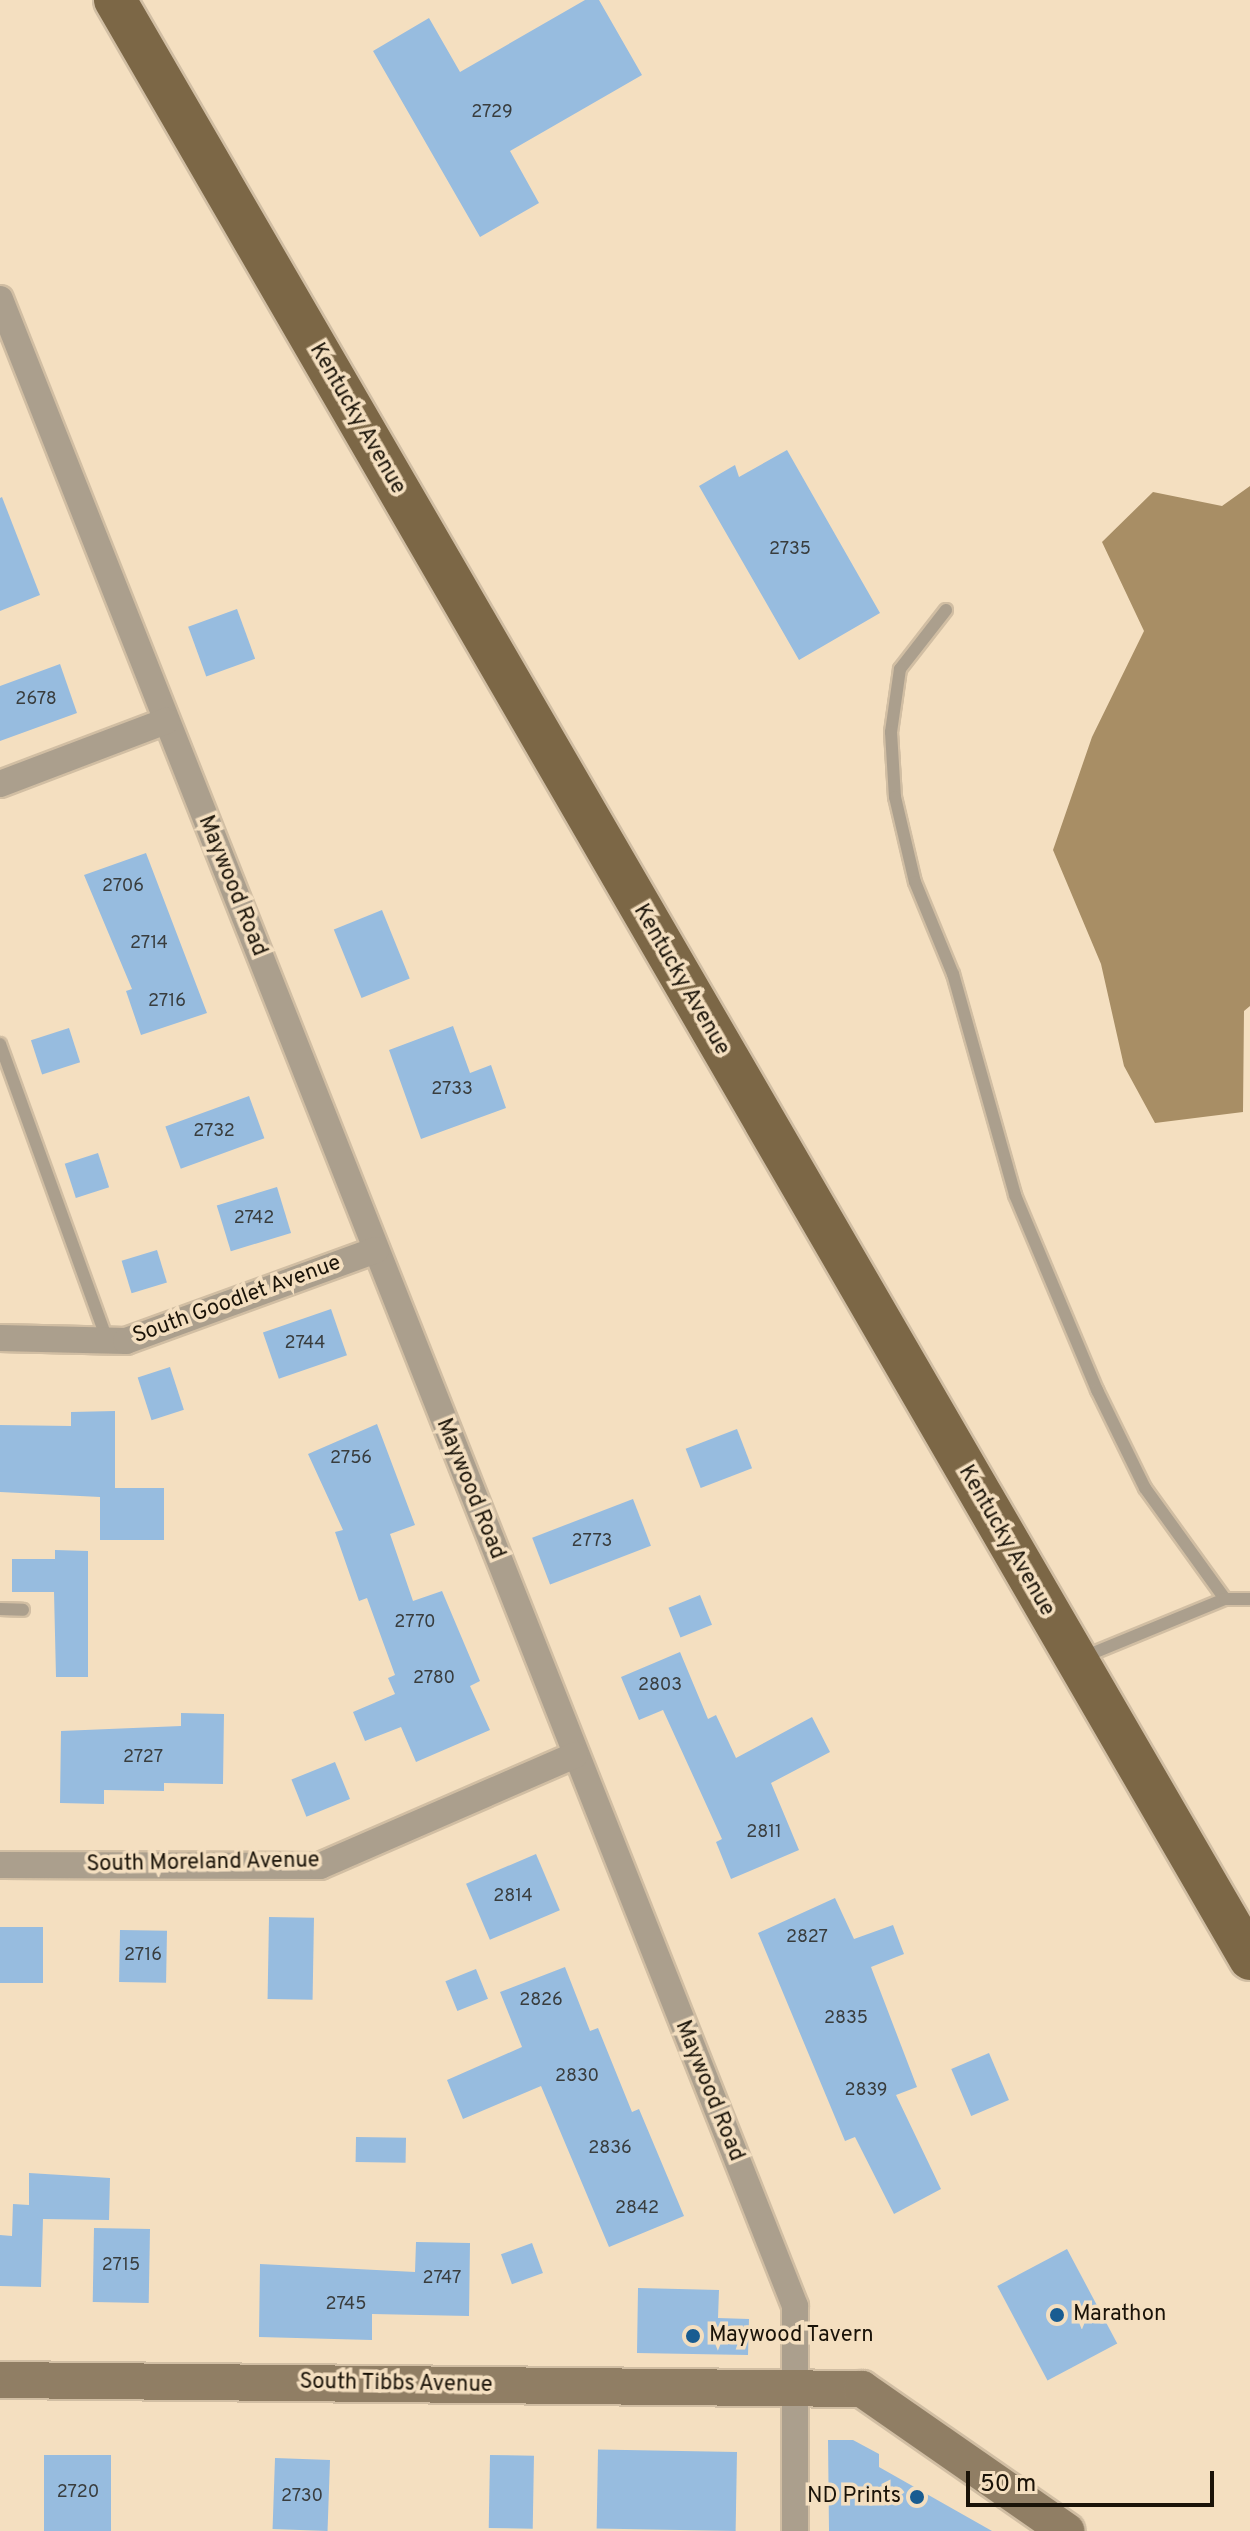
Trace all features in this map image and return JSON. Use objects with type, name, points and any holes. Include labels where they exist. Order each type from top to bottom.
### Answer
[{"type":"main road","name":"Kentucky Avenue","points":[[115,0],[1250,1959]]},
{"type":"main road","name":"South Tibbs Avenue","points":[[0,2380],[793,2388]]},
{"type":"main road","points":[[793,2388],[862,2389],[1066,2531]]},
{"type":"street","name":"Maywood Road","points":[[0,299],[795,2306],[795,2531]]},
{"type":"street","points":[[0,784],[166,721]]},
{"type":"street","name":"South Goodlet Avenue","points":[[0,1338],[126,1341],[376,1250]]},
{"type":"street","name":"South Moreland Avenue","points":[[0,1865],[320,1866],[575,1755]]},
{"type":"lane","points":[[946,610],[900,669],[891,732],[895,797],[915,882],[953,974],[1015,1195],[1097,1390],[1145,1488],[1225,1599]]},
{"type":"lane","points":[[0,1044],[107,1340]]},
{"type":"lane","points":[[1076,1660],[1225,1599],[1250,1599]]},
{"type":"lane","points":[[0,1609],[23,1610]]},
{"type":"shaded area","points":[[1250,486],[1250,1006],[1244,1011],[1243,1112],[1155,1123],[1124,1066],[1101,964],[1053,850],[1092,737],[1144,631],[1102,542],[1153,492],[1222,506]]},
{"type":"building","points":[[585,0],[599,0],[642,75],[510,151],[539,203],[480,237],[373,51],[429,18],[460,72]]},
{"type":"building","points":[[787,450],[880,613],[799,660],[699,486],[735,465],[739,477]]},
{"type":"building","points":[[0,498],[40,595],[0,611]]},
{"type":"building","points":[[237,609],[255,659],[206,677],[188,627]]},
{"type":"building","points":[[60,664],[77,713],[0,741],[0,686]]},
{"type":"building","points":[[146,853],[207,1013],[141,1035],[126,991],[132,989],[84,875]]},
{"type":"building","points":[[382,910],[410,979],[362,998],[334,929]]},
{"type":"building","points":[[453,1026],[470,1073],[491,1065],[506,1108],[421,1139],[389,1050]]},
{"type":"building","points":[[69,1028],[80,1062],[42,1075],[31,1040]]},
{"type":"building","points":[[249,1096],[264,1138],[181,1169],[165,1126]]},
{"type":"building","points":[[98,1153],[109,1187],[76,1198],[65,1164]]},
{"type":"building","points":[[277,1187],[291,1233],[231,1251],[217,1205]]},
{"type":"building","points":[[157,1250],[167,1283],[132,1293],[122,1261]]},
{"type":"building","points":[[331,1309],[347,1355],[279,1379],[263,1332]]},
{"type":"building","points":[[170,1367],[184,1410],[152,1420],[138,1378]]},
{"type":"building","points":[[115,1411],[115,1488],[164,1488],[164,1540],[100,1540],[100,1497],[0,1492],[0,1425],[71,1426],[71,1412]]},
{"type":"building","points":[[377,1424],[415,1525],[390,1534],[413,1601],[442,1591],[480,1681],[470,1686],[490,1730],[416,1762],[401,1727],[365,1741],[353,1712],[395,1694],[388,1678],[395,1675],[367,1598],[359,1601],[335,1532],[343,1530],[308,1454]]},
{"type":"building","points":[[737,1429],[752,1468],[701,1488],[686,1449]]},
{"type":"building","points":[[633,1499],[651,1546],[550,1584],[532,1538]]},
{"type":"building","points":[[55,1550],[88,1551],[88,1677],[56,1677],[54,1592],[12,1592],[12,1559],[55,1559]]},
{"type":"building","points":[[700,1595],[712,1625],[680,1637],[668,1608]]},
{"type":"building","points":[[680,1652],[708,1719],[716,1715],[736,1758],[812,1717],[830,1752],[771,1783],[799,1850],[731,1879],[716,1842],[722,1839],[663,1710],[639,1720],[621,1677]]},
{"type":"building","points":[[181,1713],[224,1714],[223,1784],[164,1783],[164,1791],[104,1790],[104,1804],[60,1803],[61,1731],[181,1726]]},
{"type":"building","points":[[335,1762],[350,1799],[306,1817],[291,1780]]},
{"type":"building","points":[[536,1854],[560,1910],[490,1940],[466,1884]]},
{"type":"building","points":[[835,1898],[854,1939],[893,1925],[904,1954],[871,1967],[917,2087],[896,2095],[941,2189],[894,2214],[855,2137],[845,2141],[758,1933]]},
{"type":"building","points":[[269,1917],[314,1918],[313,2000],[268,1999]]},
{"type":"building","points":[[0,1927],[43,1927],[43,1983],[0,1983]]},
{"type":"building","points":[[120,1930],[167,1931],[166,1983],[119,1982]]},
{"type":"building","points":[[565,1967],[590,2031],[598,2028],[632,2112],[639,2109],[684,2216],[609,2247],[541,2086],[463,2119],[447,2080],[522,2047],[500,1992]]},
{"type":"building","points":[[476,1969],[488,1999],[457,2011],[445,1981]]},
{"type":"building","points":[[989,2053],[1009,2100],[971,2116],[951,2069]]},
{"type":"building","points":[[356,2137],[406,2138],[406,2163],[356,2162]]},
{"type":"building","points":[[29,2173],[110,2178],[109,2220],[43,2219],[41,2287],[0,2286],[0,2235],[12,2236],[13,2204],[29,2205]]},
{"type":"building","points":[[94,2228],[150,2229],[149,2303],[93,2302]]},
{"type":"building","points":[[416,2242],[470,2243],[469,2316],[372,2314],[372,2340],[259,2337],[260,2264],[415,2272]]},
{"type":"building","points":[[532,2243],[543,2273],[512,2284],[501,2254]]},
{"type":"building","name":"Marathon","points":[[1067,2249],[1117,2343],[1047,2381],[997,2286]]},
{"type":"building","name":"Maywood Tavern","points":[[638,2288],[719,2290],[718,2318],[749,2319],[748,2355],[637,2353]]},
{"type":"building","points":[[828,2440],[853,2440],[879,2454],[879,2467],[992,2531],[829,2531]]},
{"type":"building","points":[[598,2450],[737,2452],[736,2531],[597,2529]]},
{"type":"building","points":[[44,2455],[111,2455],[111,2531],[44,2531]]},
{"type":"building","points":[[490,2455],[534,2456],[533,2529],[489,2528]]},
{"type":"building","points":[[275,2458],[330,2460],[328,2531],[273,2529]]},
{"type":"place","name":"Marathon","points":[[1057,2315]]},
{"type":"place","name":"Maywood Tavern","points":[[693,2336]]},
{"type":"place","name":"ND Prints","points":[[917,2497]]}]
